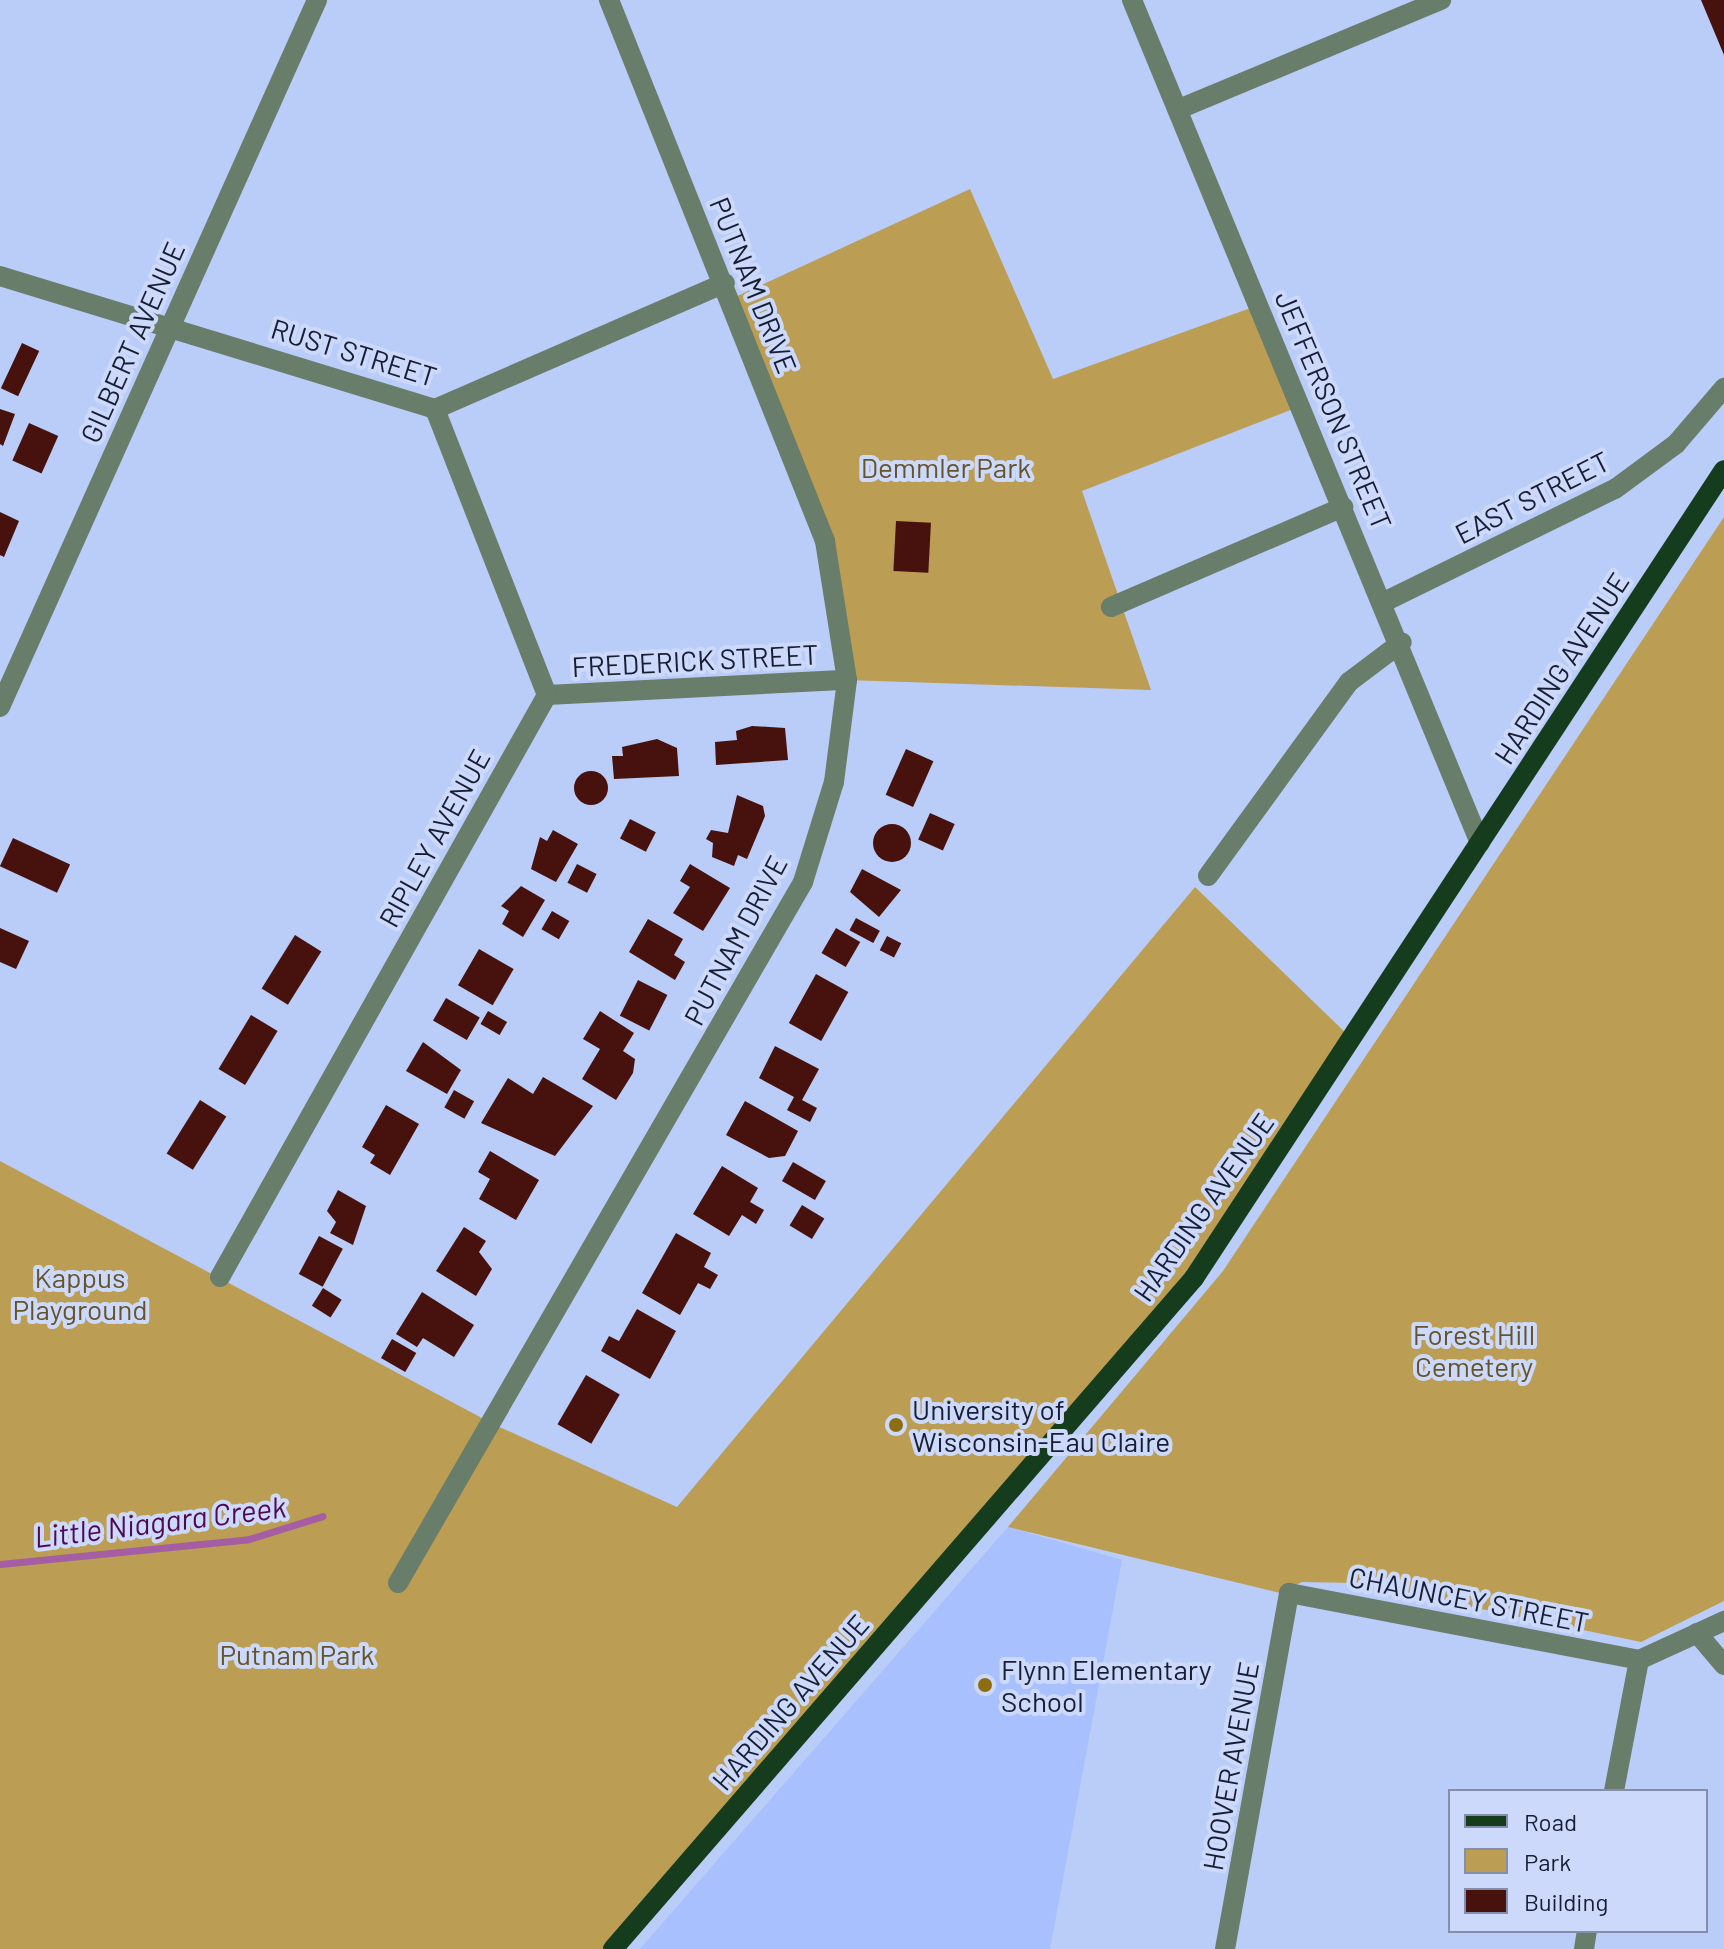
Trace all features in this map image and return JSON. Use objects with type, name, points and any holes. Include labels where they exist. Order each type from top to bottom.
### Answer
[{"type":"main road","name":"HARDING AVENUE","points":[[613,1949],[1194,1278],[1724,470]]},
{"type":"street","name":"GILBERT AVENUE","points":[[1,705],[317,0]]},
{"type":"street","name":"PUTNAM DRIVE","points":[[398,1583],[803,882],[834,782],[847,680],[825,541],[725,283],[609,0]]},
{"type":"street","name":"JEFFERSON STREET","points":[[1132,0],[1343,507],[1386,601],[1480,843]]},
{"type":"street","points":[[1179,109],[1441,0]]},
{"type":"street","name":"RUST STREET","points":[[0,276],[170,325],[435,409],[725,283]]},
{"type":"street","name":"EAST STREET","points":[[1386,601],[1615,489],[1676,444],[1724,388]]},
{"type":"street","points":[[435,409],[547,695]]},
{"type":"street","points":[[1111,607],[1343,507]]},
{"type":"street","points":[[1208,876],[1349,682],[1402,642]]},
{"type":"street","name":"FREDERICK STREET","points":[[547,695],[847,680]]},
{"type":"street","name":"RIPLEY AVENUE","points":[[220,1277],[547,695]]},
{"type":"street","name":"CHAUNCEY STREET","points":[[1289,1593],[1639,1660]]},
{"type":"street","name":"HOOVER AVENUE","points":[[1225,1949],[1289,1593]]},
{"type":"street","points":[[1614,1789],[1639,1660],[1724,1621]]},
{"type":"street","points":[[1697,1633],[1724,1665]]},
{"type":"shaded area","name":"Flynn Elementary School","points":[[1008,1527],[1122,1560],[1050,1949],[640,1949]]},
{"type":"green space","name":"Demmler Park","points":[[970,189],[1053,379],[1259,305],[1301,406],[1082,491],[1151,690],[847,680],[825,541],[731,299]]},
{"type":"green space","name":"Forest Hill Cemetery","points":[[1724,517],[1724,1601],[1641,1642],[1356,1583],[1302,1582],[1280,1593],[1008,1527],[1223,1271]]},
{"type":"green space","name":"Putnam Park","points":[[1195,887],[1352,1039],[1194,1278],[613,1949],[0,1949],[0,1161],[495,1425],[677,1507]]},
{"type":"building","points":[[1701,0],[1724,0],[1724,55]]},
{"type":"building","points":[[22,343],[39,351],[18,396],[1,388]]},
{"type":"building","points":[[0,409],[15,414],[3,446],[0,444]]},
{"type":"building","points":[[29,423],[58,436],[42,473],[12,460]]},
{"type":"building","points":[[0,512],[19,521],[4,557],[0,555]]},
{"type":"building","points":[[896,521],[931,523],[928,573],[893,571]]},
{"type":"building","points":[[752,726],[785,728],[788,760],[716,765],[715,742],[737,740],[736,731]]},
{"type":"building","points":[[657,739],[677,748],[679,776],[614,779],[612,756],[623,756],[622,747]]},
{"type":"building","points":[[906,749],[933,761],[913,807],[886,795]]},
{"type":"building","points":[[591,771],[603,776],[608,788],[603,800],[591,805],[579,800],[574,788],[579,776]]},
{"type":"building","points":[[737,795],[763,806],[765,816],[747,859],[738,855],[734,866],[712,857],[713,843],[706,839],[711,830],[728,833]]},
{"type":"building","points":[[930,813],[955,824],[943,850],[918,839]]},
{"type":"building","points":[[630,819],[656,832],[646,852],[620,839]]},
{"type":"building","points":[[892,824],[906,829],[911,843],[906,857],[892,862],[878,857],[873,843],[878,829]]},
{"type":"building","points":[[553,830],[578,844],[556,882],[531,869],[540,837],[547,841]]},
{"type":"building","points":[[13,838],[70,865],[57,893],[0,866]]},
{"type":"building","points":[[577,864],[597,874],[587,893],[567,883]]},
{"type":"building","points":[[690,864],[730,888],[703,931],[673,913],[690,887],[680,881]]},
{"type":"building","points":[[862,869],[901,890],[879,917],[850,892]]},
{"type":"building","points":[[521,886],[545,900],[523,937],[502,924],[509,911],[501,906]]},
{"type":"building","points":[[552,911],[569,921],[559,939],[542,929]]},
{"type":"building","points":[[856,918],[880,931],[873,943],[849,930]]},
{"type":"building","points":[[648,919],[683,939],[674,955],[685,962],[675,980],[629,952]]},
{"type":"building","points":[[0,928],[29,941],[16,969],[0,962]]},
{"type":"building","points":[[836,928],[860,942],[846,967],[822,953]]},
{"type":"building","points":[[295,935],[321,951],[288,1005],[262,988]]},
{"type":"building","points":[[887,936],[901,943],[894,958],[880,950]]},
{"type":"building","points":[[479,949],[514,969],[493,1005],[458,985]]},
{"type":"building","points":[[816,974],[848,992],[821,1041],[789,1023]]},
{"type":"building","points":[[638,980],[667,995],[649,1031],[620,1016]]},
{"type":"building","points":[[446,998],[480,1017],[467,1040],[433,1021]]},
{"type":"building","points":[[488,1011],[507,1022],[500,1035],[481,1024]]},
{"type":"building","points":[[600,1011],[634,1033],[623,1051],[635,1059],[633,1073],[616,1100],[582,1079],[600,1049],[583,1039]]},
{"type":"building","points":[[251,1015],[278,1031],[245,1085],[219,1069]]},
{"type":"building","points":[[423,1042],[461,1070],[447,1094],[406,1071]]},
{"type":"building","points":[[775,1046],[819,1069],[802,1100],[817,1108],[810,1122],[787,1110],[794,1097],[759,1078]]},
{"type":"building","points":[[543,1077],[593,1106],[555,1156],[481,1123],[508,1078],[533,1094]]},
{"type":"building","points":[[454,1090],[474,1101],[464,1119],[444,1107]]},
{"type":"building","points":[[200,1100],[226,1116],[193,1170],[167,1153]]},
{"type":"building","points":[[745,1101],[798,1131],[785,1156],[769,1158],[726,1135]]},
{"type":"building","points":[[386,1105],[419,1124],[390,1175],[370,1163],[375,1155],[362,1147]]},
{"type":"building","points":[[490,1151],[539,1180],[516,1220],[479,1199],[490,1179],[478,1172]]},
{"type":"building","points":[[793,1162],[826,1181],[815,1200],[782,1181]]},
{"type":"building","points":[[722,1166],[758,1188],[750,1202],[764,1210],[756,1224],[742,1215],[729,1236],[693,1214]]},
{"type":"building","points":[[338,1190],[366,1206],[353,1245],[330,1233],[336,1222],[327,1211]]},
{"type":"building","points":[[802,1205],[824,1218],[812,1239],[790,1226]]},
{"type":"building","points":[[464,1227],[486,1241],[479,1252],[492,1269],[476,1296],[436,1271]]},
{"type":"building","points":[[676,1233],[711,1253],[704,1267],[718,1275],[710,1289],[698,1283],[680,1315],[642,1293]]},
{"type":"building","points":[[319,1236],[343,1249],[323,1287],[299,1274]]},
{"type":"building","points":[[323,1288],[342,1300],[331,1317],[312,1306]]},
{"type":"building","points":[[422,1292],[474,1325],[454,1357],[423,1338],[417,1347],[396,1334]]},
{"type":"building","points":[[637,1309],[676,1331],[650,1379],[601,1351],[609,1336],[619,1341]]},
{"type":"building","points":[[392,1339],[416,1353],[405,1372],[381,1358]]},
{"type":"building","points":[[586,1375],[620,1394],[591,1444],[558,1424]]},
{"type":"waterway","name":"Little Niagara Creek","points":[[0,1564],[249,1539],[323,1516]]},
{"type":"place","name":"University of Wisconsin-Eau Claire","points":[[896,1425]]},
{"type":"place","name":"Flynn Elementary School","points":[[985,1685]]},
{"type":"park label","name":"Kappus Playground","points":[[80,1293]]}]
